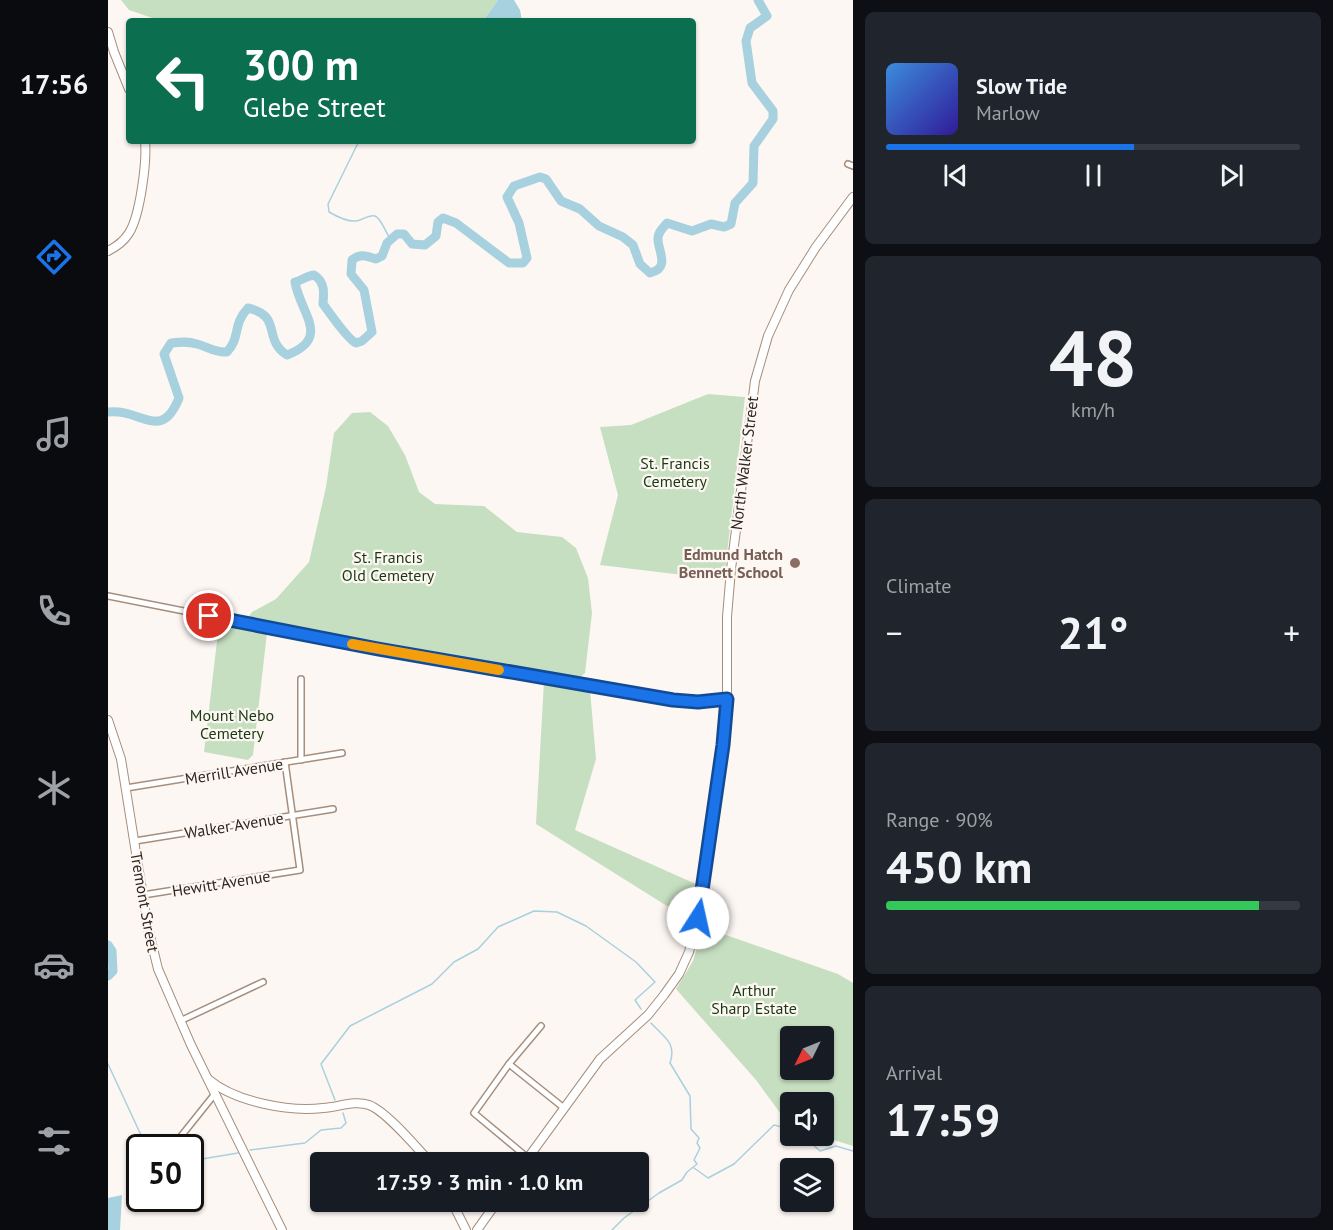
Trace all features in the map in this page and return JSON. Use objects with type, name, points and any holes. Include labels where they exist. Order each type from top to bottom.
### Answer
[{"type":"main road","points":[[108,32],[126,82]]},
{"type":"main road","points":[[108,251],[125,238],[135,221],[146,161],[146,144]]},
{"type":"main road","name":"North Walker Street","points":[[532,1152],[600,1059],[648,1015],[664,995],[679,974],[689,952],[702,903],[723,745],[727,699],[727,617],[730,575],[755,381],[768,336],[789,290],[853,197]]},
{"type":"main road","name":"Tremont Street","points":[[108,720],[118,748],[126,789],[154,957],[168,995],[205,1076],[282,1230]]},
{"type":"main road","points":[[205,1076],[231,1094],[281,1106],[315,1109],[357,1103],[372,1106],[420,1152]]},
{"type":"main road","points":[[457,1212],[466,1230]]},
{"type":"main road","points":[[477,1230],[490,1212]]},
{"type":"street","points":[[108,596],[310,636],[664,699],[698,702],[727,699]]},
{"type":"street","points":[[301,679],[301,760]]},
{"type":"street","name":"Merrill Avenue","points":[[126,789],[342,753]]},
{"type":"street","points":[[285,762],[292,816]]},
{"type":"street","name":"Walker Avenue","points":[[135,841],[333,809]]},
{"type":"street","name":"Hewitt Avenue","points":[[143,896],[300,870],[292,816]]},
{"type":"street","points":[[180,1021],[263,982]]},
{"type":"street","points":[[517,1152],[474,1113],[509,1064],[541,1026]]},
{"type":"street","points":[[509,1064],[564,1108]]},
{"type":"street","points":[[183,1134],[214,1095]]},
{"type":"green space","points":[[121,0],[498,0],[485,18],[152,18],[129,10]]},
{"type":"green space","name":"St. Francis Cemetery","points":[[708,394],[745,397],[724,580],[600,565],[618,495],[600,427],[631,425]]},
{"type":"green space","name":"St. Francis Old Cemetery","points":[[370,412],[388,426],[405,455],[419,492],[435,504],[484,506],[517,532],[562,537],[576,548],[588,578],[592,613],[585,673],[578,679],[247,619],[252,612],[276,599],[309,562],[326,487],[334,433],[352,413]]},
{"type":"green space","name":"Mount Nebo Cemetery","points":[[219,624],[267,633],[253,755],[248,760],[204,752]]},
{"type":"green space","points":[[544,681],[590,690],[596,759],[575,830],[698,885],[691,921],[536,824]]},
{"type":"green space","name":"Arthur Sharp Estate","points":[[703,927],[838,974],[853,983],[853,1146],[834,1140],[834,1092],[780,1092],[780,1113],[756,1080],[676,989],[693,961]]},
{"type":"water","points":[[498,0],[514,0],[521,18],[485,18]]},
{"type":"water","points":[[122,1195],[120,1230],[108,1230],[108,1198]]},
{"type":"waterway","points":[[108,412],[120,412],[157,421],[165,419],[179,398],[164,354],[171,343],[190,342],[215,351],[227,352],[234,341],[240,320],[248,308],[265,316],[275,342],[287,355],[300,348],[308,341],[311,333],[295,282],[314,275],[322,284],[323,304],[352,341],[356,343],[362,341],[372,332],[364,290],[351,274],[352,260],[361,256],[376,259],[382,256],[387,243],[397,234],[404,234],[412,244],[425,245],[436,236],[438,222],[443,218],[456,223],[509,263],[523,263],[527,258],[519,223],[507,197],[514,186],[540,177],[546,179],[561,201],[580,209],[599,226],[623,237],[633,245],[640,264],[650,273],[656,271],[662,264],[658,237],[667,223],[692,231],[711,224],[724,227],[731,224],[735,203],[753,183],[754,146],[773,119],[773,111],[752,83],[746,41],[750,28],[767,16],[758,0]]},
{"type":"waterway","points":[[358,144],[328,204],[329,212],[353,221],[375,216],[380,220],[391,240]]},
{"type":"waterway","points":[[335,1100],[321,1064],[350,1026],[432,984],[454,962],[478,949],[498,927],[534,911],[557,912],[586,926],[636,962],[655,982],[635,1000],[641,1009]]},
{"type":"waterway","points":[[108,945],[112,951],[113,971],[108,976]]},
{"type":"waterway","points":[[612,1230],[624,1218],[682,1180],[687,1172],[697,1164],[694,1160],[700,1148],[697,1143],[699,1138],[691,1129],[690,1096],[670,1063],[672,1050],[668,1041],[651,1023]]},
{"type":"waterway","points":[[108,1064],[140,1134]]},
{"type":"waterway","points":[[250,1150],[305,1143],[321,1130],[341,1128],[346,1123],[343,1113]]},
{"type":"waterway","points":[[694,1168],[708,1178],[734,1164],[774,1125],[780,1126]]},
{"type":"waterway","points":[[814,1146],[820,1151],[836,1146],[853,1151]]},
{"type":"waterway","points":[[204,1159],[238,1153]]},
{"type":"slow traffic","points":[[352,644],[499,670]]},
{"type":"place","name":"Edmund Hatch Bennett School","points":[[795,563]]},
{"type":"route","points":[[209,616],[378,649],[673,700],[698,702],[727,699],[723,745],[702,903],[698,918]]}]
